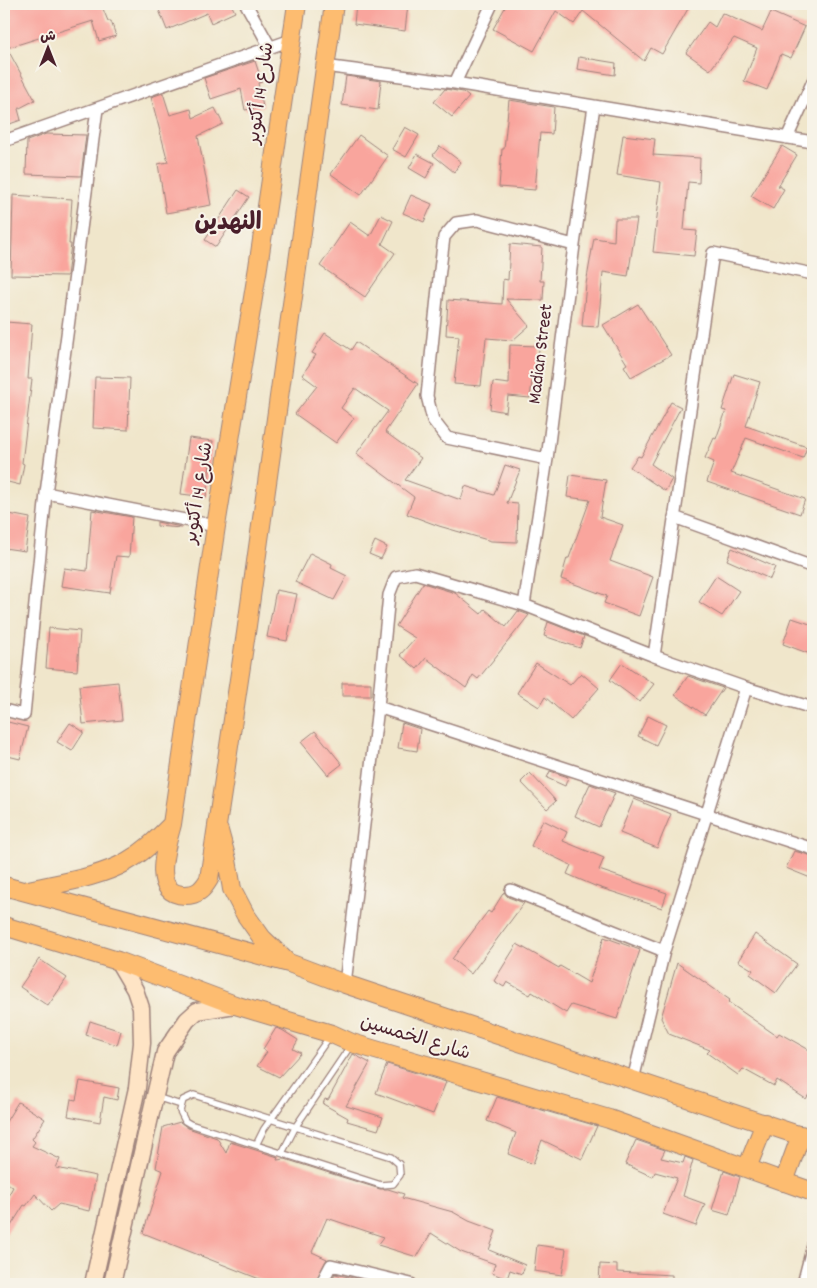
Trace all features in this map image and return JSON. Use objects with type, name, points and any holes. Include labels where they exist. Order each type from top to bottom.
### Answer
[{"type":"main road","name":"شارع 14 أكتوبر","points":[[217,822],[209,879],[203,890],[193,895],[179,895],[169,888],[163,876],[162,865],[172,824],[216,526],[258,267],[296,4]]},
{"type":"main road","points":[[289,963],[262,938],[245,914],[232,889],[217,822],[246,633],[334,4]]},
{"type":"main road","points":[[24,892],[98,874],[125,862],[150,846],[172,824]]},
{"type":"main road","name":"شارع الخمسين","points":[[4,886],[289,963],[345,984],[807,1138]]},
{"type":"main road","name":"شارع الخمسين","points":[[4,926],[118,961],[235,1004],[332,1034],[352,1043],[609,1119],[813,1192]]},
{"type":"main road","points":[[93,1284],[137,1088],[142,1043],[141,1008],[135,990],[118,961]]},
{"type":"main road","points":[[112,1284],[165,1052],[187,1020],[197,1011],[235,1004]]},
{"type":"main road","points":[[746,1168],[765,1123]]},
{"type":"main road","points":[[784,1182],[807,1138]]},
{"type":"street","points":[[246,4],[270,47]]},
{"type":"street","points":[[456,83],[492,4]]},
{"type":"street","points":[[4,141],[291,40]]},
{"type":"street","points":[[324,66],[456,83],[813,142]]},
{"type":"street","points":[[787,138],[813,81]]},
{"type":"street","name":"Madian Street","points":[[524,605],[546,459],[594,106]]},
{"type":"street","points":[[4,710],[24,715],[46,494],[97,109]]},
{"type":"street","points":[[546,459],[447,438],[433,420],[427,396],[444,237],[456,223],[477,220],[574,245]]},
{"type":"street","points":[[654,656],[713,254],[813,274]]},
{"type":"street","points":[[46,494],[216,526]]},
{"type":"street","points":[[674,517],[813,567]]},
{"type":"street","points":[[345,984],[378,707],[388,595],[396,577],[415,573],[524,605],[654,656],[746,688],[813,708]]},
{"type":"street","points":[[633,1080],[664,951],[746,688]]},
{"type":"street","points":[[378,707],[813,849]]},
{"type":"street","points":[[511,890],[664,951]]},
{"type":"street","points":[[803,1284],[813,1245]]},
{"type":"street","points":[[321,1284],[331,1265],[411,1284]]},
{"type":"lane","points":[[256,1145],[259,1137],[315,1055],[332,1034]]},
{"type":"lane","points":[[282,1152],[296,1126],[352,1043]]},
{"type":"lane","points":[[155,1096],[180,1105]]},
{"type":"lane","points":[[188,1096],[199,1096],[273,1118],[391,1156],[399,1164],[400,1175],[393,1184],[381,1185],[190,1124],[181,1116],[180,1105],[188,1096]]},
{"type":"building","points":[[4,4],[101,4],[108,21],[111,21],[116,36],[99,41],[93,21],[7,48],[35,100],[18,109],[21,120],[4,126]]},
{"type":"building","points":[[172,4],[231,4],[235,12],[211,23],[207,13],[167,30],[159,10]]},
{"type":"building","points":[[356,4],[408,4],[405,31],[354,24]]},
{"type":"building","points":[[507,4],[683,4],[689,7],[662,54],[651,48],[644,61],[583,11],[574,24],[556,11],[534,51],[493,29]]},
{"type":"building","points":[[771,12],[805,27],[791,58],[781,54],[767,90],[744,81],[757,48],[734,38],[710,70],[686,53],[708,22],[715,27],[722,13],[762,31]]},
{"type":"building","points":[[579,57],[616,63],[615,75],[577,69]]},
{"type":"building","points":[[255,61],[262,82],[258,83],[263,107],[245,110],[241,89],[211,99],[204,78]]},
{"type":"building","points":[[346,76],[381,81],[378,110],[342,105]]},
{"type":"building","points":[[445,89],[463,92],[469,97],[452,117],[434,102]]},
{"type":"building","points":[[163,93],[170,115],[191,109],[193,118],[215,108],[223,124],[198,136],[211,205],[166,213],[158,164],[168,162],[151,97]]},
{"type":"building","points":[[509,100],[554,107],[552,134],[540,133],[535,190],[499,187]]},
{"type":"building","points":[[405,127],[419,135],[406,157],[392,149]]},
{"type":"building","points":[[46,134],[86,135],[81,176],[26,174],[27,141]]},
{"type":"building","points":[[359,135],[388,156],[361,195],[331,174]]},
{"type":"building","points":[[623,135],[655,139],[653,155],[700,158],[699,183],[688,182],[684,230],[697,231],[694,256],[653,252],[661,182],[617,175]]},
{"type":"building","points":[[440,146],[461,162],[454,172],[433,155]]},
{"type":"building","points":[[782,146],[797,155],[778,186],[784,189],[773,209],[751,196]]},
{"type":"building","points":[[417,154],[434,163],[426,178],[409,168]]},
{"type":"building","points":[[238,190],[249,197],[216,247],[205,240]]},
{"type":"building","points":[[13,195],[72,199],[69,244],[71,244],[67,276],[11,275]]},
{"type":"building","points":[[411,195],[432,204],[424,222],[403,213]]},
{"type":"building","points":[[381,215],[393,221],[382,244],[395,253],[365,297],[320,266],[350,222],[370,236]]},
{"type":"building","points":[[615,219],[637,219],[628,276],[603,272],[598,327],[582,326],[586,284],[594,238],[614,241]]},
{"type":"building","points":[[510,244],[542,247],[540,281],[544,281],[543,300],[506,299],[529,326],[513,340],[486,338],[481,386],[454,384],[459,336],[446,335],[448,300],[502,304],[503,279],[508,280]]},
{"type":"building","points":[[638,304],[671,355],[631,377],[624,366],[627,364],[603,325]]},
{"type":"building","points":[[6,322],[32,324],[28,379],[32,379],[22,463],[24,464],[20,485],[4,481],[4,381],[6,357],[4,356]]},
{"type":"building","points":[[325,333],[351,350],[356,342],[418,384],[385,432],[421,458],[405,480],[461,500],[465,486],[494,495],[505,465],[520,470],[507,503],[518,504],[517,542],[491,541],[439,526],[407,514],[414,497],[356,454],[388,411],[355,388],[341,408],[354,418],[336,443],[295,414],[317,386],[302,375],[316,355],[312,353]]},
{"type":"building","points":[[510,345],[539,346],[538,373],[533,373],[530,398],[508,396],[506,412],[490,409],[493,382],[509,384]]},
{"type":"building","points":[[734,374],[760,382],[746,426],[807,447],[803,458],[746,438],[731,473],[805,499],[800,514],[707,482],[714,462],[705,458],[714,438],[716,439],[726,411],[722,410]]},
{"type":"building","points":[[95,377],[130,378],[128,430],[93,428]]},
{"type":"building","points":[[671,402],[681,407],[651,464],[672,479],[665,491],[630,467],[638,456],[641,457]]},
{"type":"building","points":[[189,438],[213,441],[206,497],[181,494]]},
{"type":"building","points":[[570,475],[606,480],[600,517],[623,525],[610,561],[653,577],[639,616],[604,603],[607,596],[561,579],[567,558],[569,558],[590,500],[567,497]]},
{"type":"building","points":[[92,510],[132,517],[129,557],[116,556],[110,593],[61,586],[64,568],[87,571]]},
{"type":"building","points":[[4,513],[30,518],[25,551],[4,548]]},
{"type":"building","points":[[157,522],[181,527],[181,528],[157,526]]},
{"type":"building","points":[[375,541],[387,547],[381,559],[369,554]]},
{"type":"building","points":[[732,548],[775,567],[770,579],[727,560]]},
{"type":"building","points":[[310,553],[332,564],[331,568],[347,576],[334,600],[295,582]]},
{"type":"building","points":[[716,576],[739,591],[722,616],[699,602]]},
{"type":"building","points":[[423,583],[455,593],[481,614],[485,609],[506,627],[518,611],[529,615],[478,679],[473,675],[466,688],[426,658],[417,669],[400,655],[415,638],[396,626]]},
{"type":"building","points":[[276,590],[297,594],[287,641],[267,637]]},
{"type":"building","points":[[792,618],[813,625],[813,655],[783,644]]},
{"type":"building","points":[[548,622],[584,636],[580,648],[544,636]]},
{"type":"building","points":[[49,628],[80,631],[77,671],[46,668]]},
{"type":"building","points":[[536,663],[570,685],[581,673],[599,688],[571,720],[545,697],[539,707],[517,693]]},
{"type":"building","points":[[622,663],[654,684],[640,702],[610,680]]},
{"type":"building","points":[[688,676],[723,688],[705,715],[675,695]]},
{"type":"building","points":[[118,682],[122,720],[83,724],[79,686]]},
{"type":"building","points":[[342,683],[371,683],[371,696],[342,696]]},
{"type":"building","points":[[648,716],[666,725],[656,745],[638,736]]},
{"type":"building","points":[[4,721],[28,727],[20,759],[4,755]]},
{"type":"building","points":[[70,723],[84,732],[72,751],[57,742]]},
{"type":"building","points":[[402,723],[420,729],[417,751],[398,748]]},
{"type":"building","points":[[315,731],[342,764],[328,775],[301,742]]},
{"type":"building","points":[[550,771],[568,777],[565,786],[547,778]]},
{"type":"building","points":[[530,773],[556,801],[547,809],[521,782]]},
{"type":"building","points":[[590,784],[615,793],[599,827],[575,816]]},
{"type":"building","points":[[634,799],[671,814],[657,848],[620,833]]},
{"type":"building","points":[[543,820],[567,832],[563,841],[604,858],[599,870],[667,893],[662,908],[595,886],[567,874],[571,865],[531,846]]},
{"type":"building","points":[[794,851],[813,856],[813,879],[786,868]]},
{"type":"building","points":[[504,892],[508,897],[524,903],[471,974],[452,959],[488,911],[491,913]]},
{"type":"building","points":[[755,934],[797,964],[776,993],[750,974],[753,970],[738,961]]},
{"type":"building","points":[[604,937],[640,950],[617,1019],[571,1005],[566,1013],[532,992],[530,995],[507,982],[504,987],[494,981],[517,944],[589,983]]},
{"type":"building","points":[[39,959],[67,978],[48,1006],[20,987]]},
{"type":"building","points":[[677,963],[777,1036],[779,1033],[813,1052],[813,1088],[806,1099],[777,1080],[774,1086],[743,1069],[738,1075],[707,1053],[710,1050],[669,1034],[661,1018]]},
{"type":"building","points":[[90,1021],[121,1031],[117,1045],[86,1035]]},
{"type":"building","points":[[276,1028],[298,1040],[293,1049],[301,1053],[279,1077],[257,1066],[267,1052],[263,1049]]},
{"type":"building","points":[[353,1054],[370,1063],[346,1106],[383,1117],[378,1130],[347,1121],[348,1118],[323,1104],[325,1099],[328,1100]]},
{"type":"building","points":[[387,1064],[446,1082],[433,1114],[376,1093]]},
{"type":"building","points":[[80,1081],[119,1088],[117,1100],[104,1097],[100,1122],[68,1116],[71,1099],[76,1100]]},
{"type":"building","points":[[497,1097],[597,1126],[582,1159],[542,1140],[533,1164],[508,1154],[516,1133],[487,1121]]},
{"type":"building","points":[[18,1102],[45,1119],[32,1139],[35,1142],[32,1146],[60,1159],[56,1168],[96,1176],[89,1211],[59,1204],[51,1211],[35,1194],[26,1206],[24,1205],[4,1237],[4,1203],[13,1187],[4,1182],[4,1125]]},
{"type":"building","points":[[180,1122],[188,1128],[217,1138],[226,1153],[230,1142],[278,1157],[277,1160],[285,1159],[380,1189],[388,1189],[404,1194],[402,1198],[453,1212],[469,1221],[496,1231],[489,1250],[525,1265],[522,1274],[510,1270],[507,1279],[492,1273],[495,1264],[461,1252],[431,1233],[417,1257],[378,1245],[384,1237],[327,1218],[312,1252],[327,1259],[314,1284],[280,1284],[267,1282],[143,1233],[163,1171],[156,1168],[163,1127]]},
{"type":"building","points":[[636,1140],[665,1150],[661,1158],[683,1163],[685,1157],[693,1160],[683,1196],[705,1204],[696,1226],[663,1214],[677,1178],[655,1172],[653,1177],[625,1164]]},
{"type":"building","points":[[724,1171],[740,1177],[729,1215],[712,1210]]},
{"type":"building","points":[[537,1245],[566,1249],[562,1275],[534,1271]]},
{"type":"building","points":[[600,1264],[617,1265],[617,1272],[672,1275],[672,1284],[599,1284]]},
{"type":"building","points":[[335,1274],[380,1284],[329,1284]]},
{"type":"district","name":"النهدين","points":[[228,224]]}]
